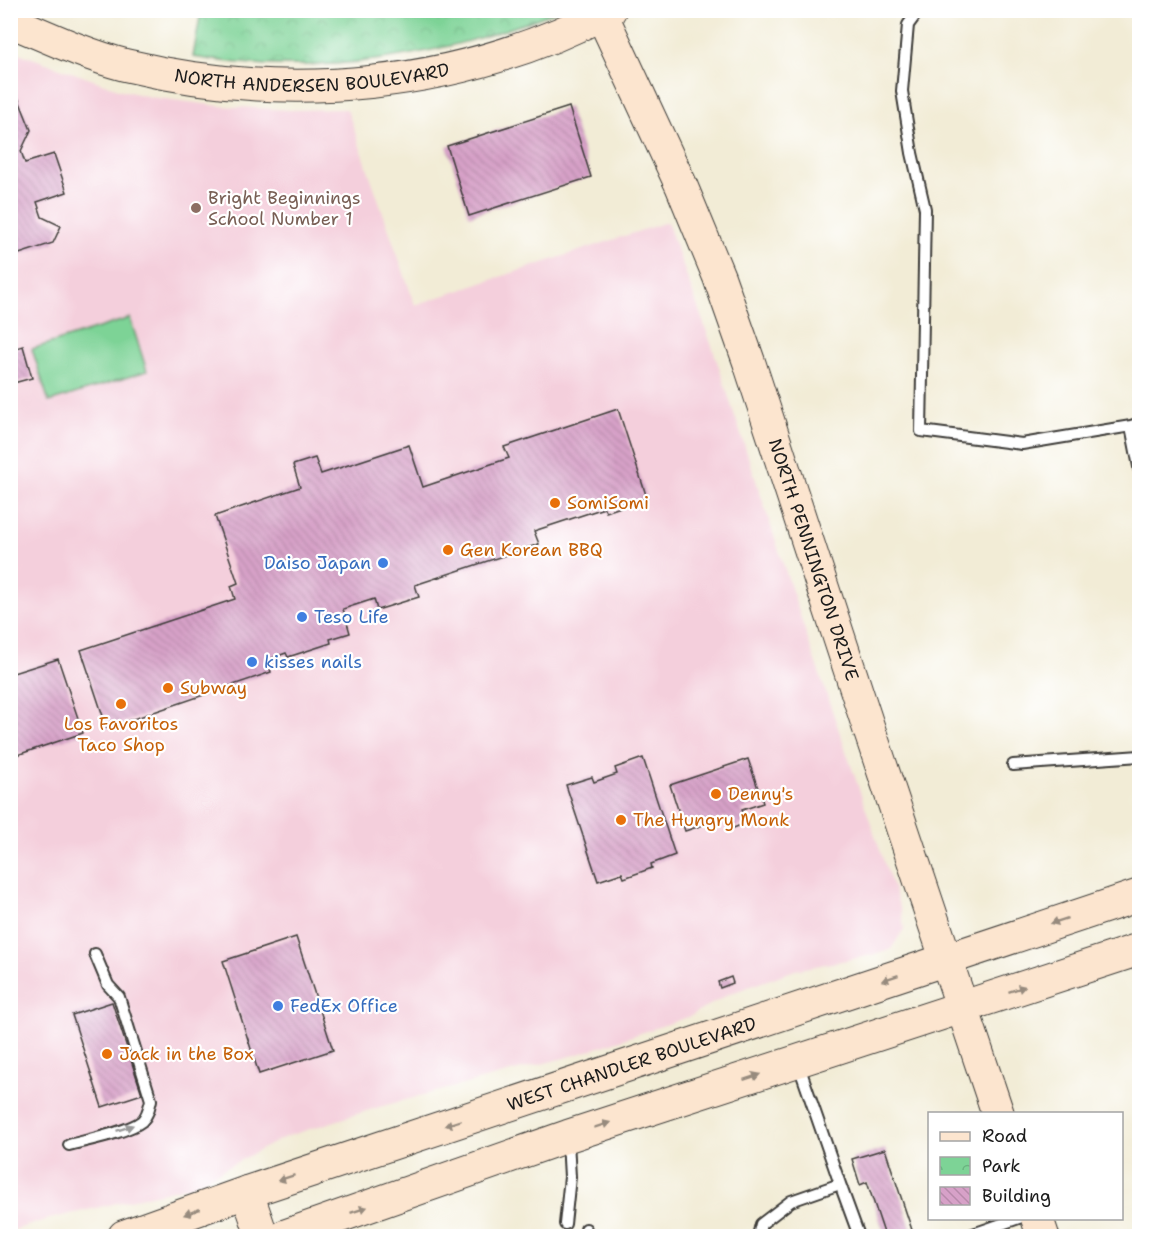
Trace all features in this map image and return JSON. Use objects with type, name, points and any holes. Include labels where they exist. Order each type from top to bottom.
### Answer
[{"type":"main road","name":"NORTH ANDERSEN BOULEVARD","points":[[10,21],[123,64],[224,83],[303,87],[375,82],[453,69],[544,40],[606,13]]},
{"type":"main road","name":"NORTH PENNINGTON DRIVE","points":[[606,13],[719,277],[775,439],[998,1112]]},
{"type":"main road","name":"WEST CHANDLER BOULEVARD","points":[[124,1236],[247,1192],[1140,895]]},
{"type":"main road","points":[[284,1236],[568,1136],[1140,949]]},
{"type":"main road","points":[[247,1192],[262,1236]]},
{"type":"main road","points":[[1038,1220],[1043,1236]]},
{"type":"lane","points":[[919,10],[908,25],[902,91],[912,153],[925,209],[921,431],[1022,444],[1135,424],[1140,472]]},
{"type":"lane","points":[[1013,765],[1140,756]]},
{"type":"lane","points":[[69,1145],[132,1127],[143,1120],[149,1112],[151,1100],[119,997],[108,985],[95,954]]},
{"type":"lane","points":[[797,1061],[859,1236]]},
{"type":"lane","points":[[565,1224],[570,1177],[568,1136]]},
{"type":"lane","points":[[758,1236],[761,1224],[791,1201],[840,1184]]},
{"type":"lane","points":[[967,1236],[1013,1220]]},
{"type":"shaded area","points":[[10,50],[121,90],[150,97],[219,106],[290,110],[347,109],[415,305],[667,222],[713,349],[812,652],[901,911],[904,929],[891,949],[878,954],[795,970],[729,994],[691,1016],[579,1054],[379,1107],[285,1137],[193,1185],[45,1220],[11,1231]]},
{"type":"green space","points":[[201,10],[557,11],[469,41],[424,52],[378,60],[286,65],[240,63],[193,57]]},
{"type":"green space","points":[[130,318],[147,371],[49,402],[32,349]]},
{"type":"building","points":[[10,92],[17,95],[31,130],[21,151],[25,163],[54,154],[67,192],[37,202],[42,217],[61,226],[53,243],[10,257]]},
{"type":"building","points":[[569,107],[591,177],[469,216],[447,146]]},
{"type":"building","points":[[23,346],[32,378],[10,384],[10,350]]},
{"type":"building","points":[[618,409],[647,498],[606,512],[604,508],[534,531],[539,544],[415,585],[419,597],[377,610],[374,599],[343,609],[350,633],[330,639],[331,643],[288,657],[286,653],[267,660],[271,672],[107,728],[81,650],[235,599],[231,586],[238,583],[215,516],[300,487],[293,465],[315,458],[321,474],[409,445],[423,487],[509,458],[504,447]]},
{"type":"building","points":[[58,659],[83,733],[14,756],[10,746],[10,674]]},
{"type":"building","name":"The Hungry Monk","points":[[643,758],[675,855],[651,864],[652,868],[624,878],[622,873],[598,881],[566,785],[592,777],[594,782],[617,774],[615,768]]},
{"type":"building","name":"Denny's","points":[[748,759],[763,803],[742,810],[746,823],[731,829],[727,817],[685,831],[670,785]]},
{"type":"building","name":"FedEx Office","points":[[296,937],[333,1050],[259,1074],[223,961]]},
{"type":"building","points":[[731,977],[733,983],[720,988],[718,982]]},
{"type":"building","name":"Jack in the Box","points":[[112,1002],[142,1094],[102,1107],[72,1015]]},
{"type":"building","points":[[885,1149],[914,1236],[885,1236],[867,1182],[860,1185],[852,1159]]},
{"type":"place","name":"Bright Beginnings School Number 1","points":[[196,208]]},
{"type":"place","name":"SomiSomi","points":[[555,503]]},
{"type":"place","name":"Gen Korean BBQ","points":[[448,550]]},
{"type":"place","name":"Daiso Japan","points":[[383,563]]},
{"type":"place","name":"Teso Life","points":[[302,617]]},
{"type":"place","name":"kisses nails","points":[[252,662]]},
{"type":"place","name":"Subway","points":[[168,688]]},
{"type":"place","name":"Los Favoritos Taco Shop","points":[[121,704]]},
{"type":"place","name":"Denny's","points":[[716,794]]},
{"type":"place","name":"The Hungry Monk","points":[[621,820]]},
{"type":"place","name":"FedEx Office","points":[[278,1006]]},
{"type":"place","name":"Jack in the Box","points":[[107,1054]]}]
